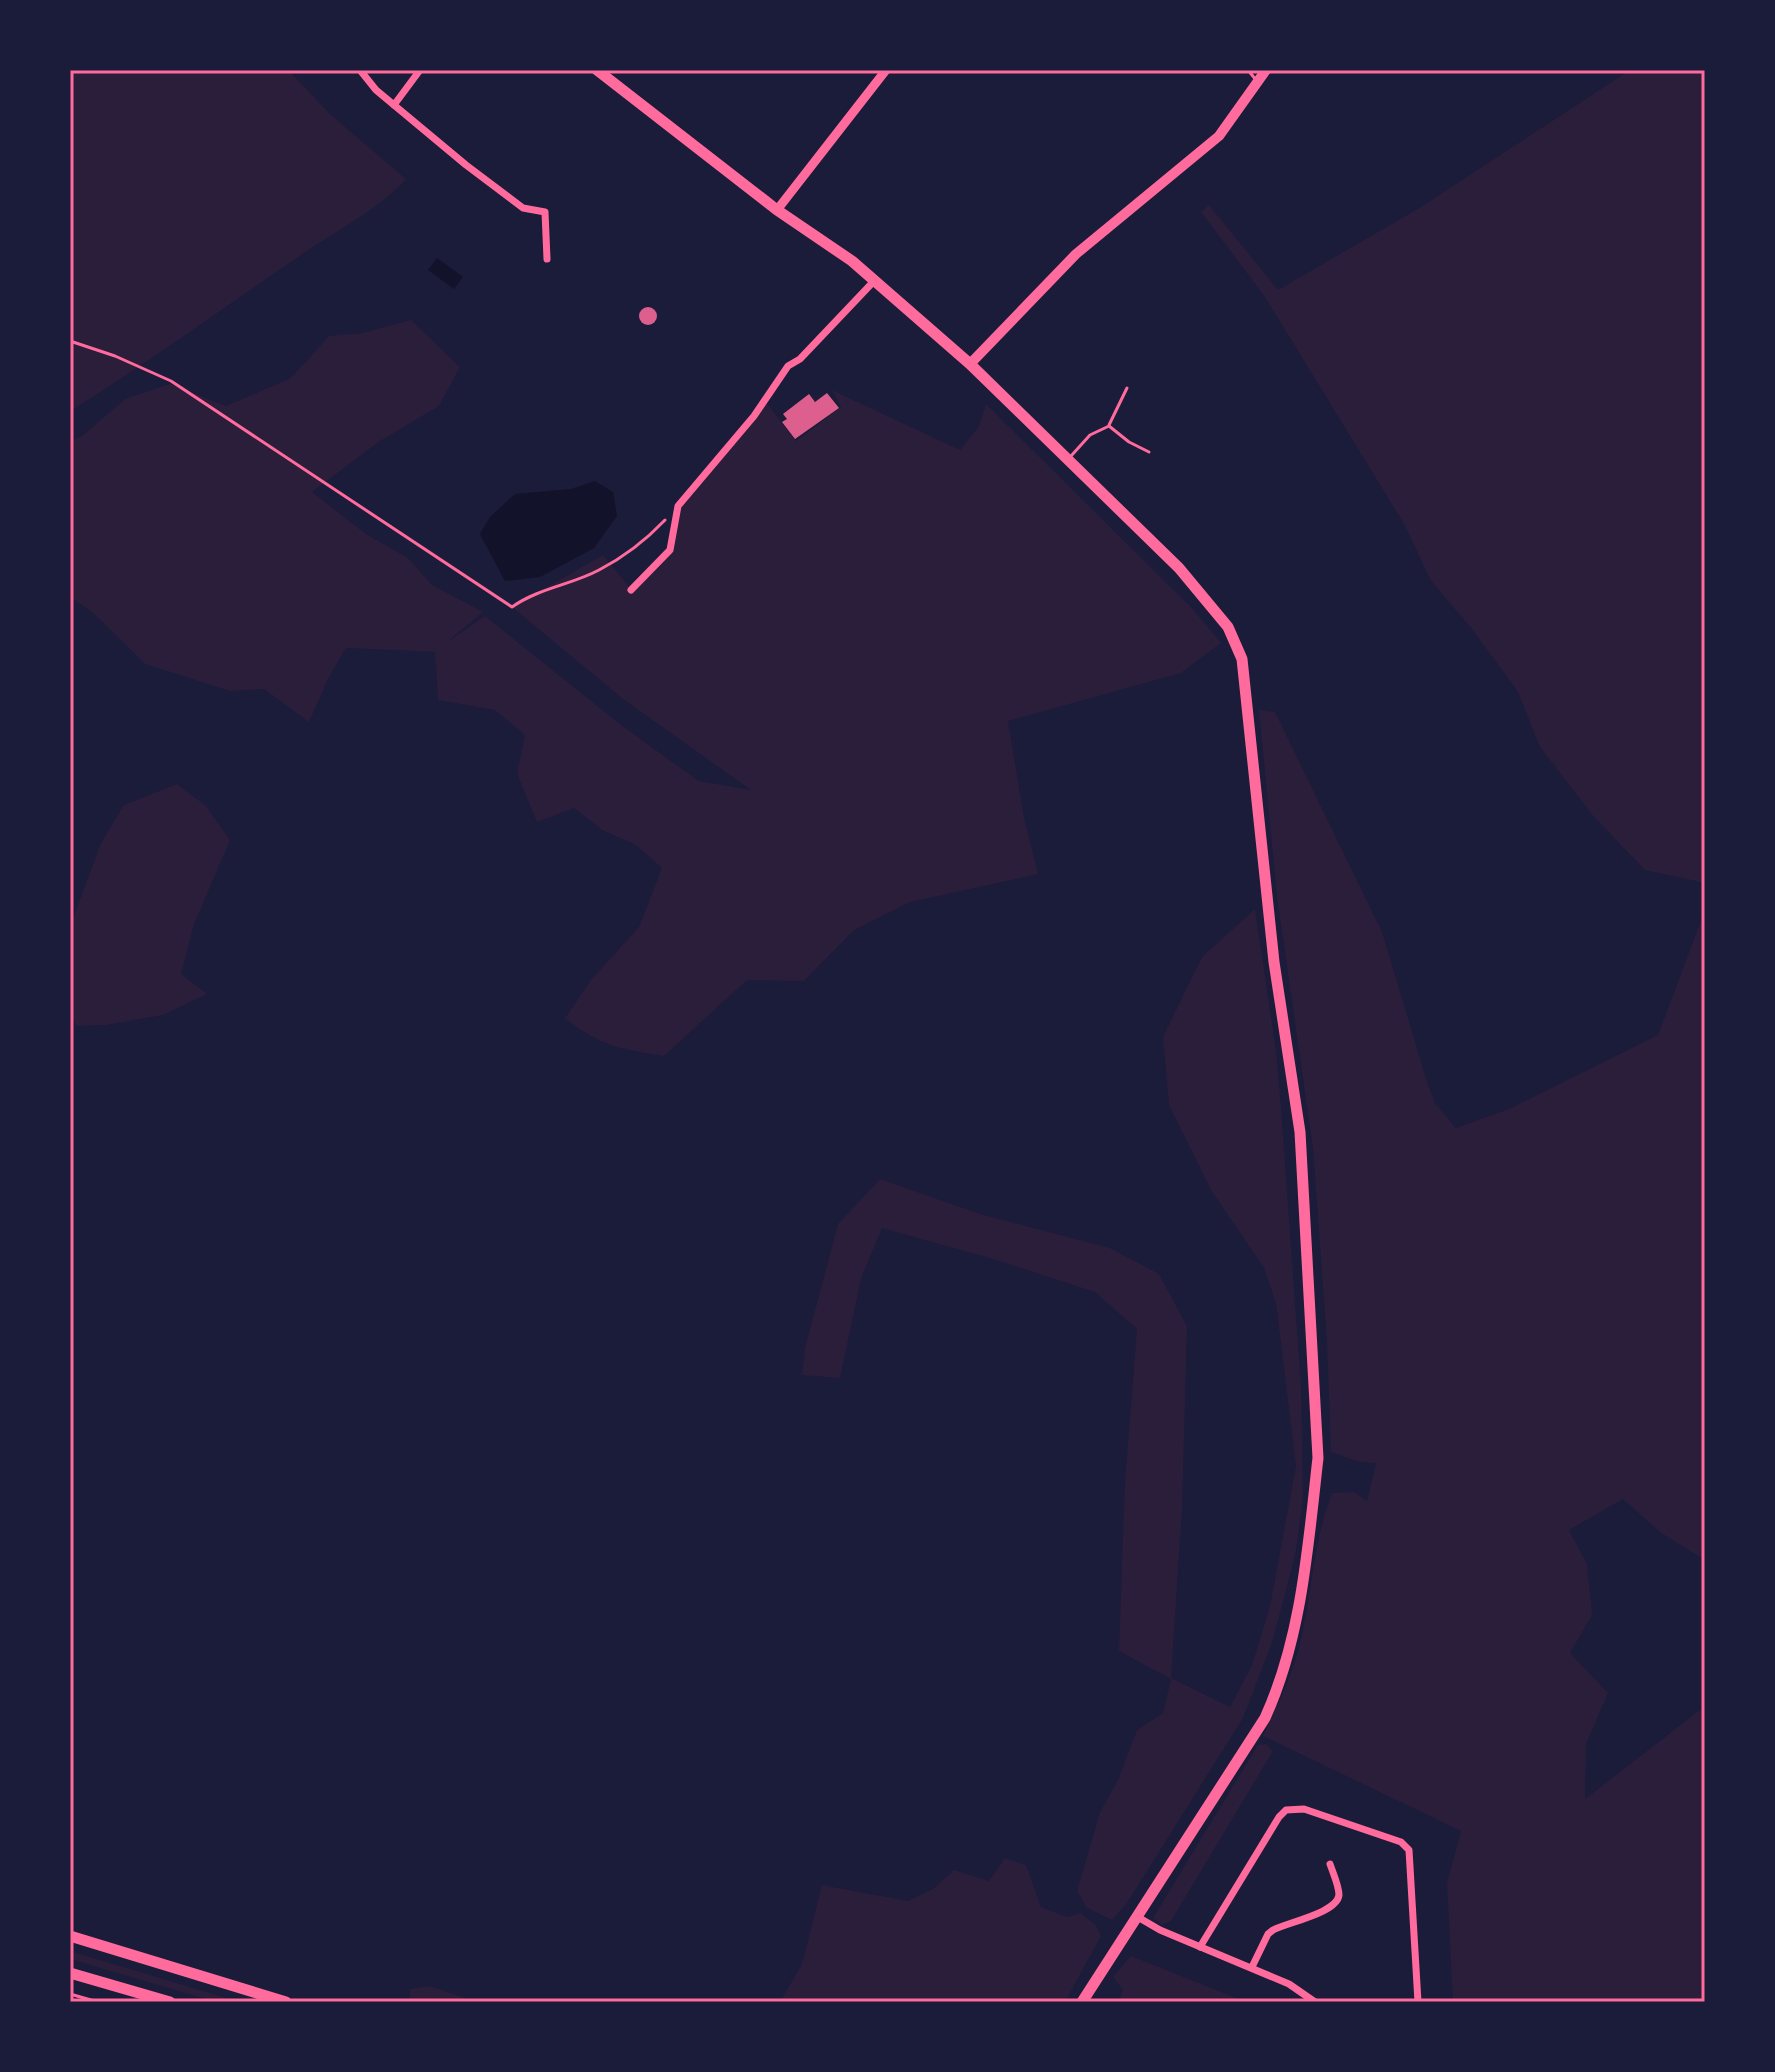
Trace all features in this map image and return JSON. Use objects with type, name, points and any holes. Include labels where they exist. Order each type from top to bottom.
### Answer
[{"type":"main road","points":[[597,70],[777,210],[852,261],[970,364],[1179,568],[1228,627],[1242,659],[1274,962],[1300,1132],[1318,1458],[1314,1509],[1297,1612],[1275,1697],[1235,1767],[1082,2002]]},
{"type":"main road","points":[[970,364],[1076,254],[1219,136],[1266,70]]},
{"type":"main road","points":[[70,1936],[286,2002]]},
{"type":"main road","points":[[70,1973],[170,2002]]},
{"type":"street","points":[[360,70],[376,90],[466,165],[523,208],[545,212],[547,259]]},
{"type":"street","points":[[394,105],[420,70]]},
{"type":"street","points":[[777,210],[886,70]]},
{"type":"street","points":[[631,590],[670,550],[678,506],[754,416],[788,366],[800,359],[875,280]]},
{"type":"street","points":[[1200,1947],[1279,1817],[1288,1809],[1304,1809],[1401,1842],[1409,1850],[1418,2002]]},
{"type":"street","points":[[1252,1967],[1273,1930],[1330,1909],[1337,1902],[1339,1893],[1330,1864]]},
{"type":"street","points":[[1136,1916],[1160,1930],[1289,1984],[1310,2001]]},
{"type":"lane","points":[[1248,70],[1258,83]]},
{"type":"lane","points":[[1068,459],[1090,435],[1109,426],[1127,388]]},
{"type":"lane","points":[[1109,426],[1138,449],[1149,452]]},
{"type":"path","points":[[70,341],[115,356],[171,381],[512,607],[527,596],[598,570],[647,538],[678,506]]},
{"type":"path","points":[[70,1994],[98,2002]]},
{"type":"shaded area","points":[[70,70],[288,70],[331,115],[406,179],[367,212],[70,411]]},
{"type":"shaded area","points":[[1630,70],[1705,70],[1705,883],[1645,870],[1594,817],[1540,747],[1518,692],[1472,629],[1431,581],[1404,524],[1265,297],[1201,212],[1209,205],[1278,290],[1421,207]]},
{"type":"shaded area","points":[[437,258],[463,277],[454,289],[428,270]]},
{"type":"shaded area","points":[[411,320],[460,367],[439,406],[380,441],[312,492],[366,534],[408,558],[432,585],[483,612],[446,643],[485,616],[621,725],[699,781],[751,790],[623,699],[512,607],[603,555],[631,589],[670,550],[678,506],[765,401],[796,441],[841,407],[832,390],[960,450],[979,426],[986,404],[1192,608],[1221,643],[1181,673],[1008,721],[1024,818],[1038,874],[910,902],[854,930],[804,981],[747,980],[664,1056],[600,1040],[565,1018],[591,980],[639,927],[662,868],[636,845],[602,830],[574,808],[537,822],[517,774],[525,735],[495,710],[438,700],[435,652],[346,648],[309,722],[264,689],[230,691],[145,664],[91,611],[70,597],[70,441],[82,436],[125,399],[170,384],[226,406],[291,378],[329,336],[363,333]]},
{"type":"shaded area","points":[[595,481],[613,492],[617,516],[594,548],[540,577],[505,581],[480,534],[490,517],[515,494],[571,489]]},
{"type":"shaded area","points":[[1259,710],[1275,712],[1382,932],[1428,1085],[1435,1103],[1456,1128],[1509,1109],[1658,1035],[1705,910],[1705,1560],[1661,1533],[1623,1499],[1569,1530],[1587,1564],[1592,1615],[1570,1653],[1608,1693],[1586,1744],[1585,1799],[1705,1706],[1705,2002],[1453,2002],[1447,1883],[1461,1831],[1263,1736],[1297,1656],[1321,1530],[1332,1493],[1354,1492],[1367,1501],[1376,1463],[1359,1462],[1331,1452],[1327,1342],[1313,1148],[1277,896]]},
{"type":"shaded area","points":[[177,784],[206,806],[230,840],[194,924],[181,974],[207,994],[163,1015],[106,1025],[77,1026],[70,1014],[70,927],[101,843],[124,805]]},
{"type":"shaded area","points":[[1255,909],[1276,1050],[1301,1387],[1303,1499],[1295,1556],[1272,1643],[1243,1718],[1127,1903],[1112,1920],[1087,1908],[1077,1891],[1100,1812],[1118,1780],[1137,1730],[1163,1713],[1171,1679],[1119,1651],[1125,1481],[1137,1329],[1095,1292],[882,1228],[861,1279],[840,1378],[802,1375],[805,1348],[838,1224],[880,1179],[980,1214],[1110,1248],[1159,1274],[1187,1326],[1182,1509],[1171,1678],[1230,1707],[1252,1665],[1270,1606],[1296,1466],[1276,1303],[1264,1268],[1211,1190],[1169,1105],[1163,1037],[1202,957]]},
{"type":"shaded area","points":[[1266,1744],[1273,1751],[1171,1921],[1162,1925],[1153,1918],[1258,1745]]},
{"type":"shaded area","points":[[1005,1858],[1026,1865],[1041,1907],[1067,1917],[1080,1913],[1096,1925],[1101,1936],[1065,2002],[780,2002],[802,1964],[822,1885],[908,1901],[933,1889],[954,1870],[989,1881]]},
{"type":"shaded area","points":[[70,1951],[240,2002],[216,2002],[70,1959]]},
{"type":"shaded area","points":[[1131,1956],[1246,2002],[1118,2002],[1123,1990],[1113,1977]]},
{"type":"shaded area","points":[[430,1986],[476,2002],[410,2002],[410,1989]]},
{"type":"building","points":[[648,307],[657,316],[648,325],[639,316]]},
{"type":"building","points":[[827,393],[839,408],[795,439],[782,422],[787,419],[783,414],[809,394],[815,402]]}]
